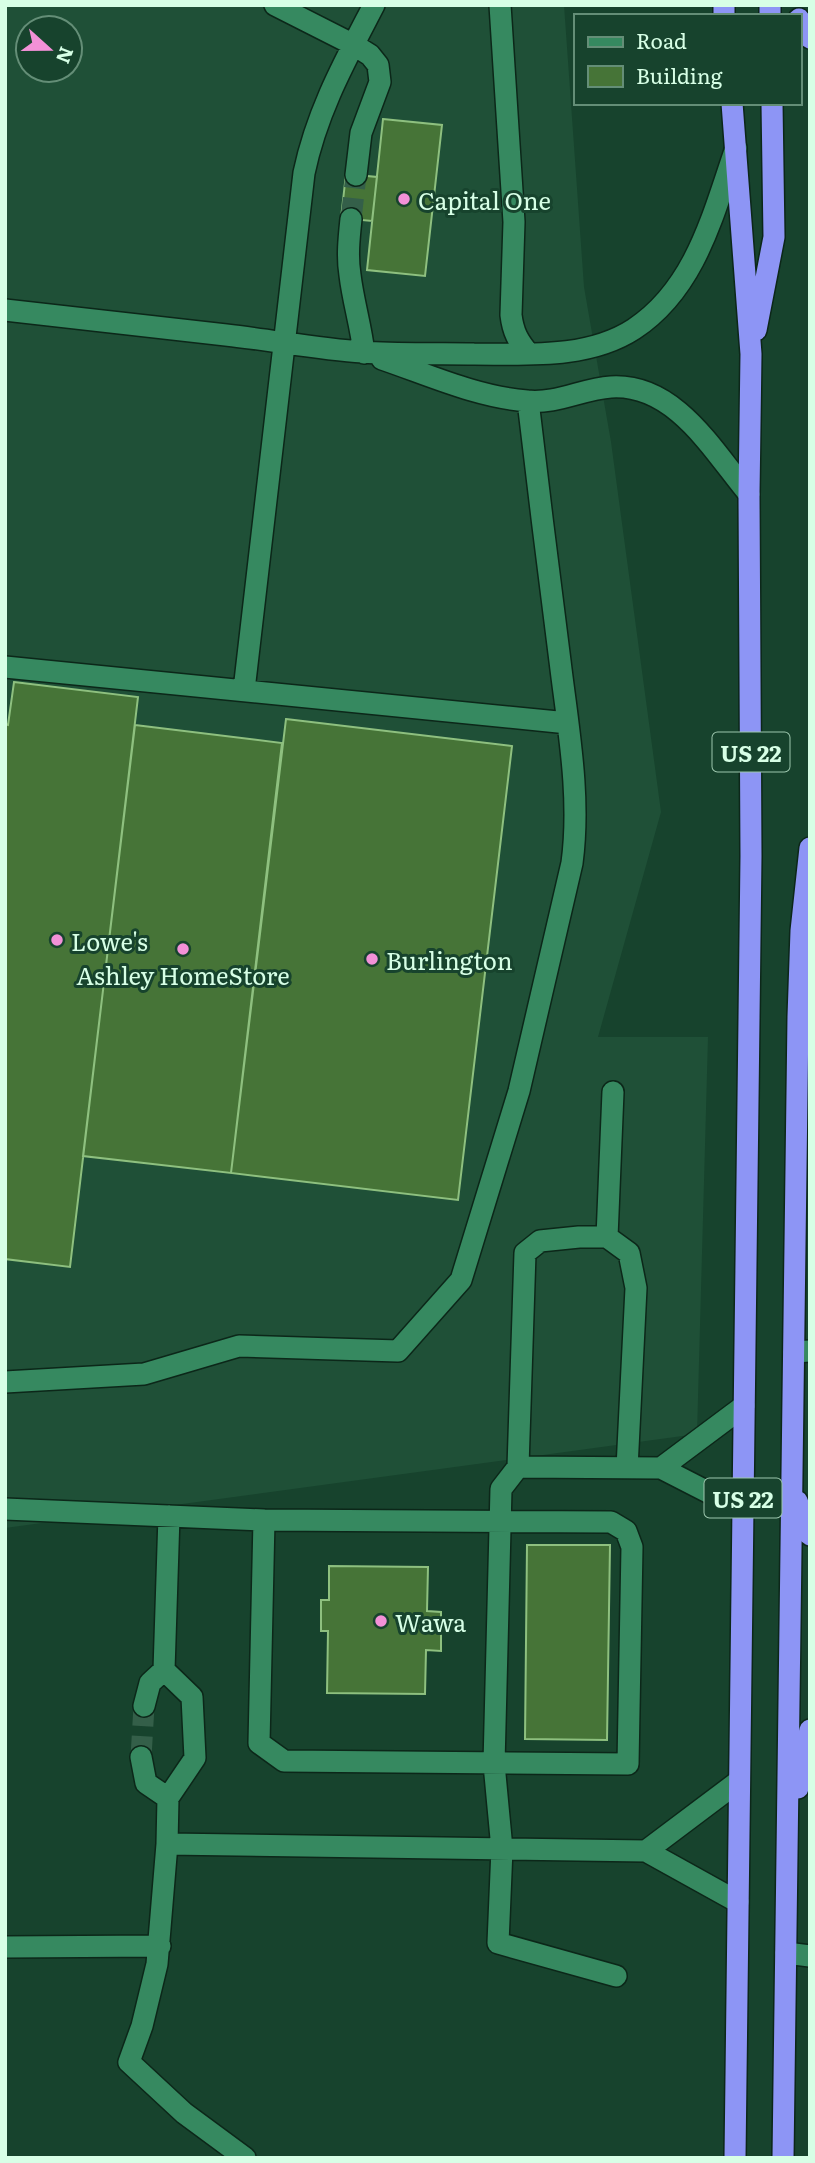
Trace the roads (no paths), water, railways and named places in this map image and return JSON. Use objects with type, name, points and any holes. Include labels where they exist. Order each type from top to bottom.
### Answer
[{"type":"highway","points":[[801,21],[810,38]]},
{"type":"highway","name":"US 22","points":[[732,105],[751,354],[751,856],[735,2158]]},
{"type":"highway","points":[[751,354],[774,237],[772,105]]},
{"type":"highway","name":"US 22","points":[[783,2158],[792,1489],[802,1351],[803,1224],[798,1017],[810,848]]},
{"type":"highway","points":[[792,1489],[810,1535]]},
{"type":"highway","points":[[788,1838],[810,1730]]},
{"type":"lane","points":[[275,5],[354,45],[370,55],[378,65],[380,82],[361,133],[356,175]]},
{"type":"lane","points":[[244,690],[309,148],[324,104],[374,5]]},
{"type":"lane","points":[[500,5],[513,208],[512,329],[529,354]]},
{"type":"lane","points":[[5,310],[364,353],[529,354],[578,350],[609,341],[634,328],[663,304],[676,289],[698,253],[736,148]]},
{"type":"lane","points":[[351,219],[348,254],[350,277],[362,330],[364,353]]},
{"type":"lane","points":[[364,353],[488,394],[528,401],[561,400],[609,387],[643,390],[677,409],[749,494]]},
{"type":"lane","points":[[5,1382],[144,1374],[239,1346],[398,1351],[461,1280],[519,1091],[572,863],[576,832],[576,801],[568,723],[528,401]]},
{"type":"lane","points":[[5,667],[568,723]]},
{"type":"lane","points":[[607,1237],[613,1092]]},
{"type":"lane","points":[[616,1976],[498,1943],[502,1849],[494,1764],[501,1489],[518,1467],[525,1253],[540,1241],[607,1237],[629,1254],[635,1288],[626,1468]]},
{"type":"lane","points":[[661,1468],[744,1406]]},
{"type":"lane","points":[[518,1467],[661,1468],[743,1510]]},
{"type":"lane","points":[[5,1509],[264,1520],[611,1522],[626,1531],[632,1547],[628,1764],[284,1761],[259,1743],[264,1520]]},
{"type":"lane","points":[[144,1706],[150,1683],[164,1670],[169,1516]]},
{"type":"lane","points":[[164,1670],[192,1697],[195,1758],[168,1798],[160,1946],[142,2025],[129,2062],[184,2113],[245,2158]]},
{"type":"lane","points":[[141,1757],[146,1783],[168,1798]]},
{"type":"lane","points":[[646,1851],[739,1781]]},
{"type":"lane","points":[[167,1844],[646,1851],[738,1902]]},
{"type":"lane","points":[[5,1947],[160,1946]]},
{"type":"lane","points":[[786,1953],[810,1955]]},
{"type":"tunnel","points":[[351,219],[356,175]]},
{"type":"tunnel","points":[[141,1757],[144,1706]]},
{"type":"place","name":"Capital One","points":[[404,199]]},
{"type":"place","name":"Lowe's","points":[[57,940]]},
{"type":"place","name":"Ashley HomeStore","points":[[183,949]]},
{"type":"place","name":"Burlington","points":[[372,959]]},
{"type":"place","name":"Wawa","points":[[381,1621]]}]
